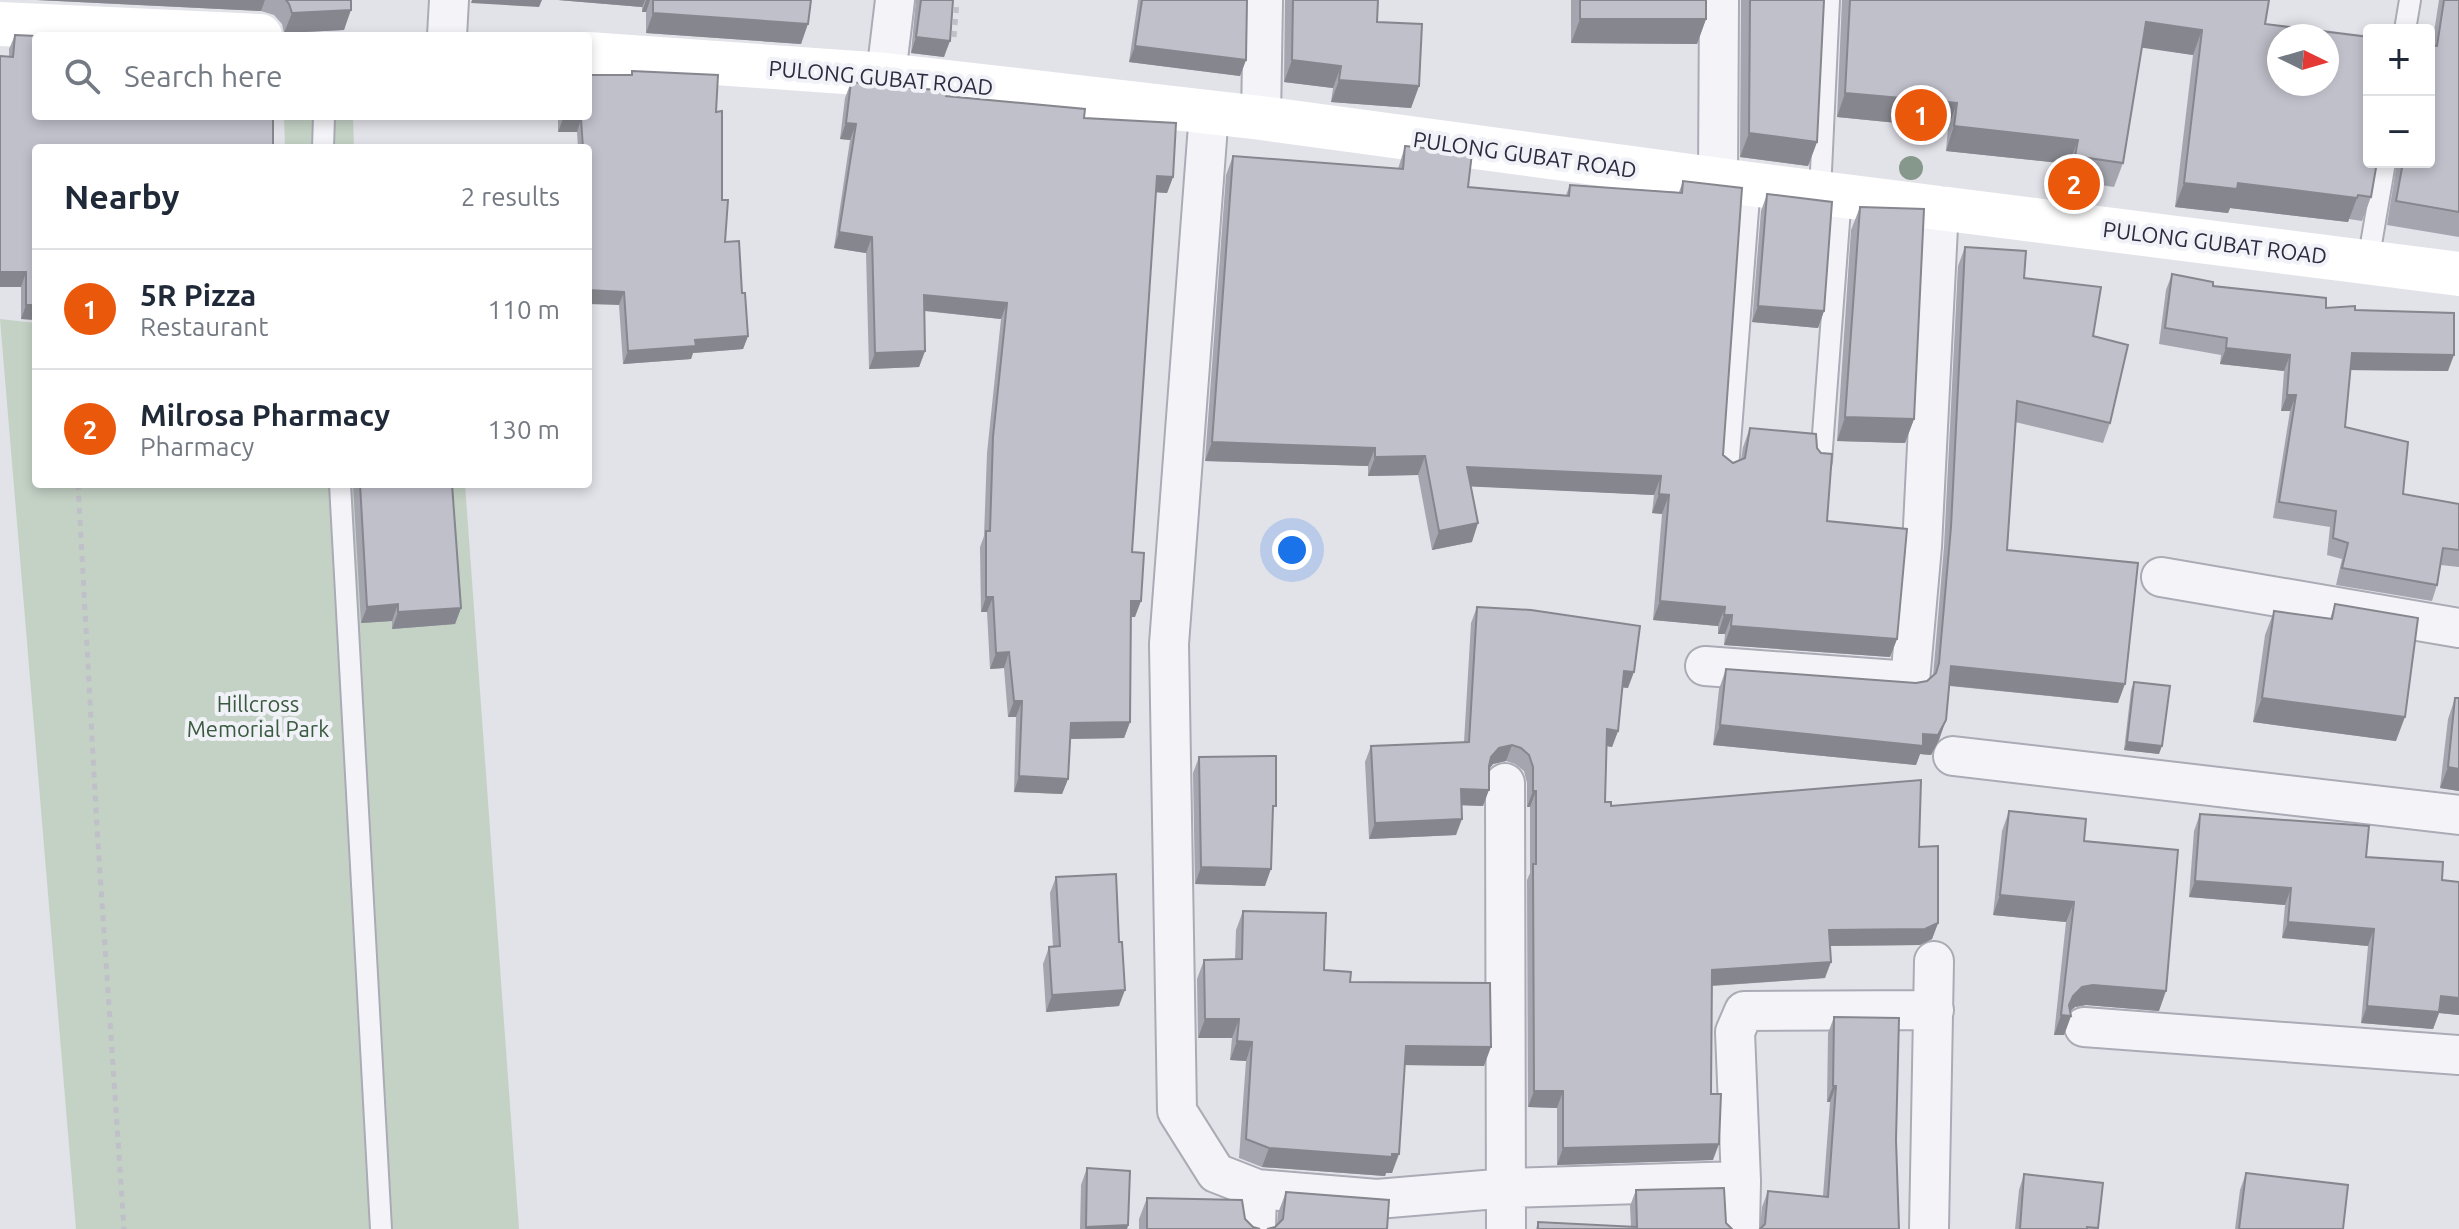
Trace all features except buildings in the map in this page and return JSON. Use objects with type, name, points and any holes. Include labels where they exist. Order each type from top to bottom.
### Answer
[{"type":"main road","points":[[0,24],[173,32]]},
{"type":"main road","name":"PULONG GUBAT ROAD","points":[[592,54],[886,75],[1261,118],[2459,274]]},
{"type":"street","points":[[447,32],[449,0]]},
{"type":"street","points":[[886,75],[895,0]]},
{"type":"street","points":[[1261,118],[1263,0]]},
{"type":"street","points":[[1719,0],[1734,182]]},
{"type":"street","points":[[1209,112],[1169,644],[1177,1111],[1216,1173],[1257,1189],[1377,1199],[1508,1188],[1741,1181]]},
{"type":"street","points":[[1705,666],[1910,681],[1922,546],[1939,207]]},
{"type":"street","points":[[2161,577],[2459,628]]},
{"type":"street","points":[[1953,756],[2459,815]]},
{"type":"street","points":[[1505,783],[1506,1229]]},
{"type":"street","points":[[1929,1229],[1934,961]]},
{"type":"street","points":[[1740,1229],[1735,1032],[1744,1011],[1934,1010]]},
{"type":"street","points":[[2084,1027],[2459,1055]]},
{"type":"street","points":[[1256,1229],[1257,1189]]},
{"type":"lane","points":[[1821,461],[1831,194],[1829,0]]},
{"type":"lane","points":[[2406,24],[2410,0]]},
{"type":"lane","points":[[323,144],[324,120]]},
{"type":"lane","points":[[2368,262],[2384,168]]},
{"type":"lane","points":[[1728,469],[1734,182]]},
{"type":"lane","points":[[340,488],[381,1229]]},
{"type":"path","points":[[78,488],[124,1229]]},
{"type":"green space","points":[[284,120],[353,120],[354,144],[285,144]]},
{"type":"green space","name":"Hillcross Memorial Park","points":[[0,319],[32,323],[32,488],[465,488],[519,1229],[76,1229]]},
{"type":"place","name":"5R Pizza","points":[[1921,115]]},
{"type":"place","name":"Milrosa Pharmacy","points":[[2074,184]]}]
